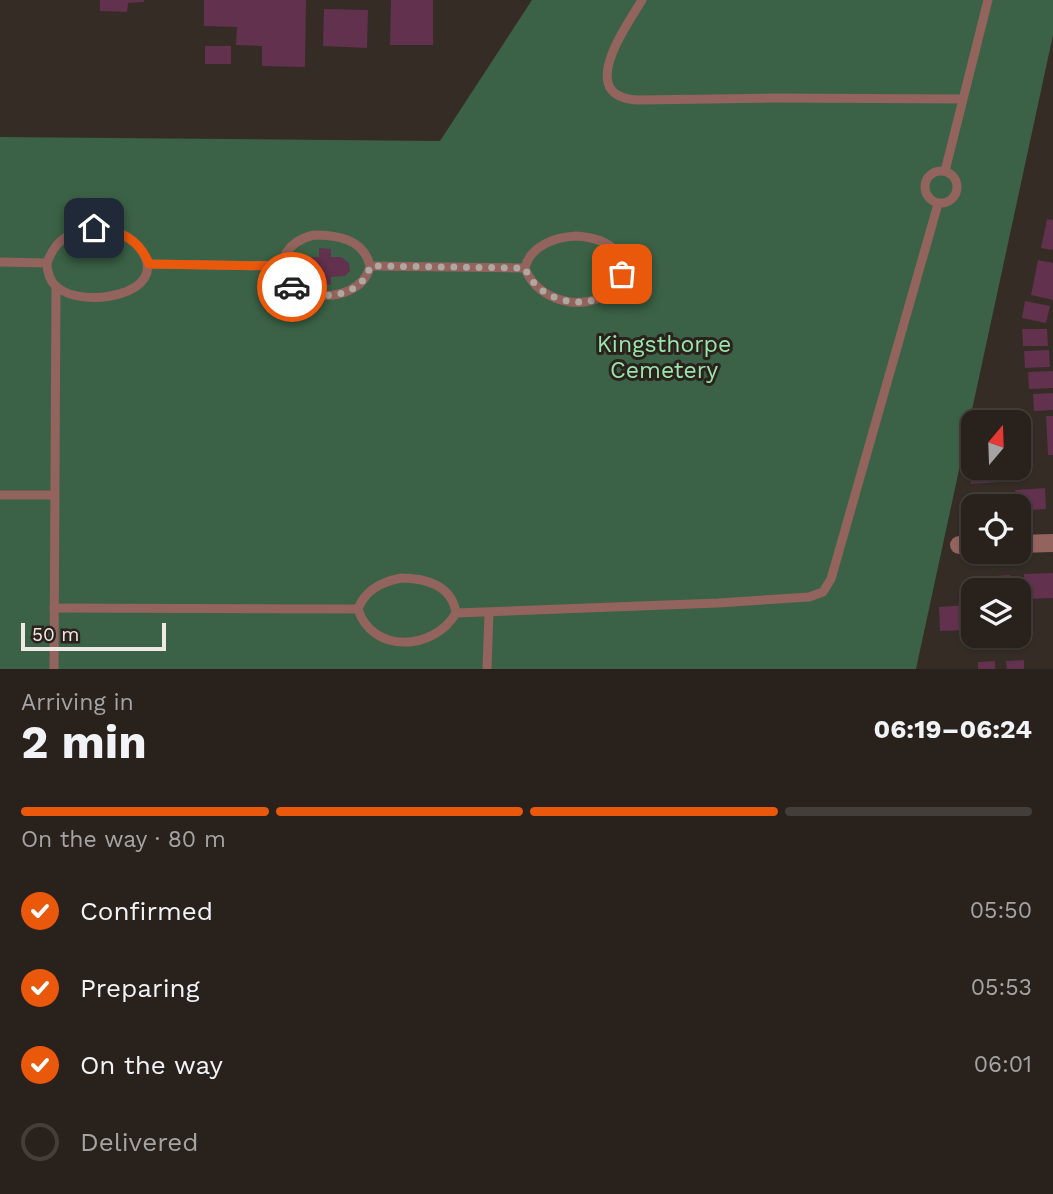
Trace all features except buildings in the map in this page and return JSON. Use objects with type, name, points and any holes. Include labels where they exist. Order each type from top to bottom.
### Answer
[{"type":"street","points":[[1031,544],[1053,543]]},
{"type":"lane","points":[[642,0],[607,64],[607,81],[611,89],[624,98],[962,99]]},
{"type":"lane","points":[[945,171],[988,0]]},
{"type":"lane","points":[[945,171],[954,177],[958,188],[954,198],[944,204],[938,204],[929,198],[925,184],[935,172],[945,171]]},
{"type":"lane","points":[[456,613],[770,600],[809,597],[823,592],[831,579],[848,526],[938,204]]},
{"type":"lane","points":[[54,669],[56,287],[47,271],[47,263],[54,247],[67,235],[94,228],[113,230],[131,238],[149,264],[147,272],[130,290],[108,298],[75,295],[56,287]]},
{"type":"lane","points":[[326,235],[352,242],[366,255],[370,266],[357,286],[343,293],[323,295],[300,292],[292,287],[286,281],[280,266],[295,243],[304,238],[326,235]]},
{"type":"lane","points":[[576,236],[593,238],[609,246],[618,255],[623,267],[619,281],[607,293],[590,300],[571,302],[547,294],[535,285],[525,268],[533,253],[544,244],[559,238],[576,236]]},
{"type":"lane","points":[[0,262],[47,263]]},
{"type":"lane","points":[[149,264],[280,266]]},
{"type":"lane","points":[[370,266],[525,268]]},
{"type":"lane","points":[[0,495],[54,495]]},
{"type":"lane","points":[[413,578],[443,589],[452,599],[456,613],[438,634],[419,641],[402,642],[391,640],[370,629],[358,609],[366,594],[376,586],[388,581],[413,578]]},
{"type":"lane","points":[[54,608],[358,609]]},
{"type":"lane","points":[[487,669],[489,613]]},
{"type":"green space","name":"Kingsthorpe Cemetery","points":[[532,0],[1053,0],[1053,35],[972,410],[961,410],[961,461],[916,669],[0,669],[0,137],[440,141]]},
{"type":"way so far","points":[[292,287],[311,294],[343,293],[362,282],[370,266],[525,268],[535,285],[547,294],[571,302],[580,302],[607,293],[622,274]]},
{"type":"route","points":[[94,228],[113,230],[131,238],[149,264],[280,266],[286,281],[292,287]]}]
